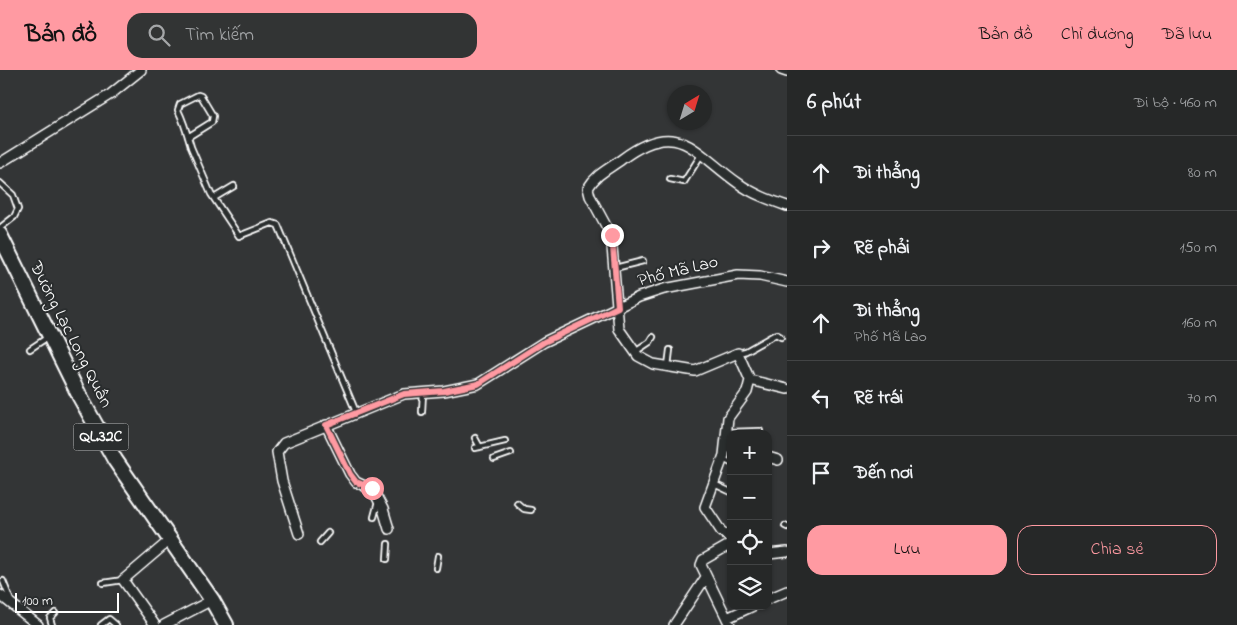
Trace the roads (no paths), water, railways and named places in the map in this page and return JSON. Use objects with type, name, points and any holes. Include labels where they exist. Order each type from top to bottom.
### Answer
[{"type":"highway","name":"Đường Lạc Long Quân","points":[[0,235],[49,336],[115,460],[212,600],[226,625]]},
{"type":"street","points":[[0,163],[112,94],[141,70]]},
{"type":"street","points":[[781,70],[787,72]]},
{"type":"street","points":[[727,430],[728,418],[747,392],[750,380],[738,353],[700,370],[648,363],[635,352],[619,329],[615,268],[610,230],[590,196],[588,188],[592,180],[599,173],[634,150],[652,141],[672,139],[687,143],[702,153],[744,188],[787,206]]},
{"type":"street","name":"Phố Mã Lao","points":[[423,392],[444,391],[478,384],[544,342],[618,307],[664,289],[730,276],[760,276],[787,282]]},
{"type":"street","points":[[750,380],[787,389]]},
{"type":"street","points":[[299,534],[282,481],[277,452],[284,443],[404,394],[423,392]]},
{"type":"street","points":[[326,425],[350,474],[356,482],[372,488],[389,529]]},
{"type":"street","points":[[727,458],[713,484],[705,507],[721,531],[727,536]]},
{"type":"street","points":[[772,458],[778,460]]},
{"type":"street","points":[[154,625],[123,580],[170,540]]},
{"type":"street","points":[[727,546],[702,562],[702,567],[728,622],[747,610]]},
{"type":"street","points":[[772,554],[787,552]]},
{"type":"street","points":[[674,625],[706,577]]},
{"type":"street","points":[[772,596],[787,591]]},
{"type":"street","points":[[0,595],[38,625]]},
{"type":"street","points":[[164,625],[212,600]]},
{"type":"lane","points":[[188,137],[212,122],[213,116],[198,95],[180,104],[178,110],[186,124],[188,137],[214,198],[239,236],[272,223],[278,225],[356,412]]},
{"type":"lane","points":[[670,179],[684,182],[702,153]]},
{"type":"lane","points":[[0,183],[13,195],[18,209],[0,235]]},
{"type":"lane","points":[[214,198],[234,186]]},
{"type":"lane","points":[[615,268],[643,261]]},
{"type":"lane","points":[[738,353],[752,348],[776,334],[781,337]]},
{"type":"lane","points":[[30,349],[49,336]]},
{"type":"lane","points":[[635,352],[650,342],[653,337]]},
{"type":"lane","points":[[668,366],[670,350]]},
{"type":"lane","points":[[422,412],[423,392]]},
{"type":"lane","points":[[475,438],[478,448],[505,441]]},
{"type":"lane","points":[[494,459],[511,453]]},
{"type":"lane","points":[[713,484],[727,490]]},
{"type":"lane","points":[[374,517],[378,500]]},
{"type":"lane","points":[[516,503],[524,509],[531,510]]},
{"type":"lane","points":[[320,542],[328,533]]},
{"type":"lane","points":[[386,559],[388,544]]},
{"type":"lane","points":[[436,568],[438,556]]},
{"type":"lane","points":[[103,583],[123,580]]},
{"type":"lane","points":[[3,581],[13,605]]},
{"type":"lane","points":[[52,625],[50,618],[55,613]]},
{"type":"lane","points":[[101,625],[109,619],[116,625]]}]
